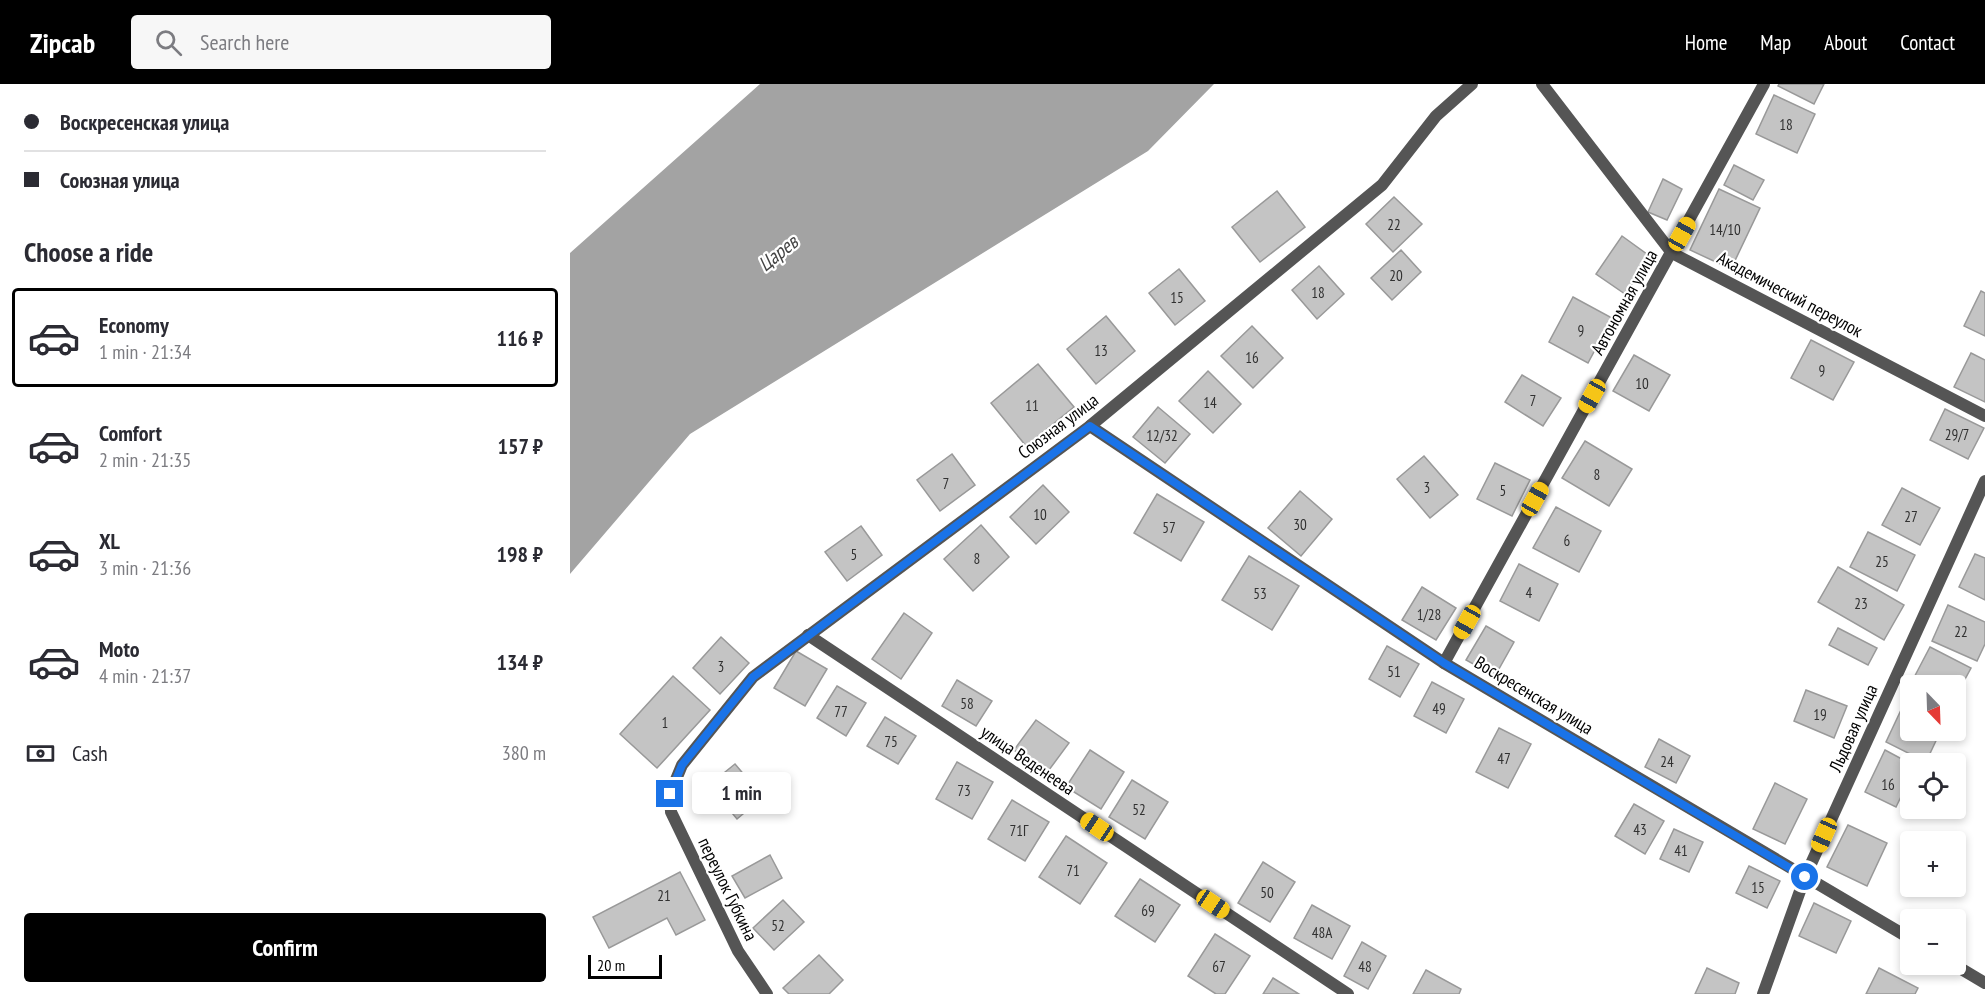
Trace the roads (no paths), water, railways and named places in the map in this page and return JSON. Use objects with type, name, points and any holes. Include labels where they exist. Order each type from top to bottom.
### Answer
[{"type":"street","name":"Союзная улица","points":[[670,794],[682,765],[753,677],[1090,426],[1382,186],[1436,116],[1472,84]]},
{"type":"street","name":"Академический переулок","points":[[1542,84],[1672,253],[1985,416]]},
{"type":"street","name":"Автономная улица","points":[[1444,663],[1764,84]]},
{"type":"street","name":"Воскресенская улица","points":[[1090,426],[1444,663],[1900,933]]},
{"type":"street","name":"Льдовая улица","points":[[1762,994],[1805,877],[1985,481]]},
{"type":"street","name":"улица Веденеева","points":[[808,635],[1348,994]]},
{"type":"street","name":"переулок Губкина","points":[[670,794],[671,812],[738,951],[767,994]]},
{"type":"street","points":[[1966,972],[1985,983]]},
{"type":"water","name":"Царев","points":[[760,84],[1214,84],[1148,151],[690,434],[570,574],[570,253]]}]
